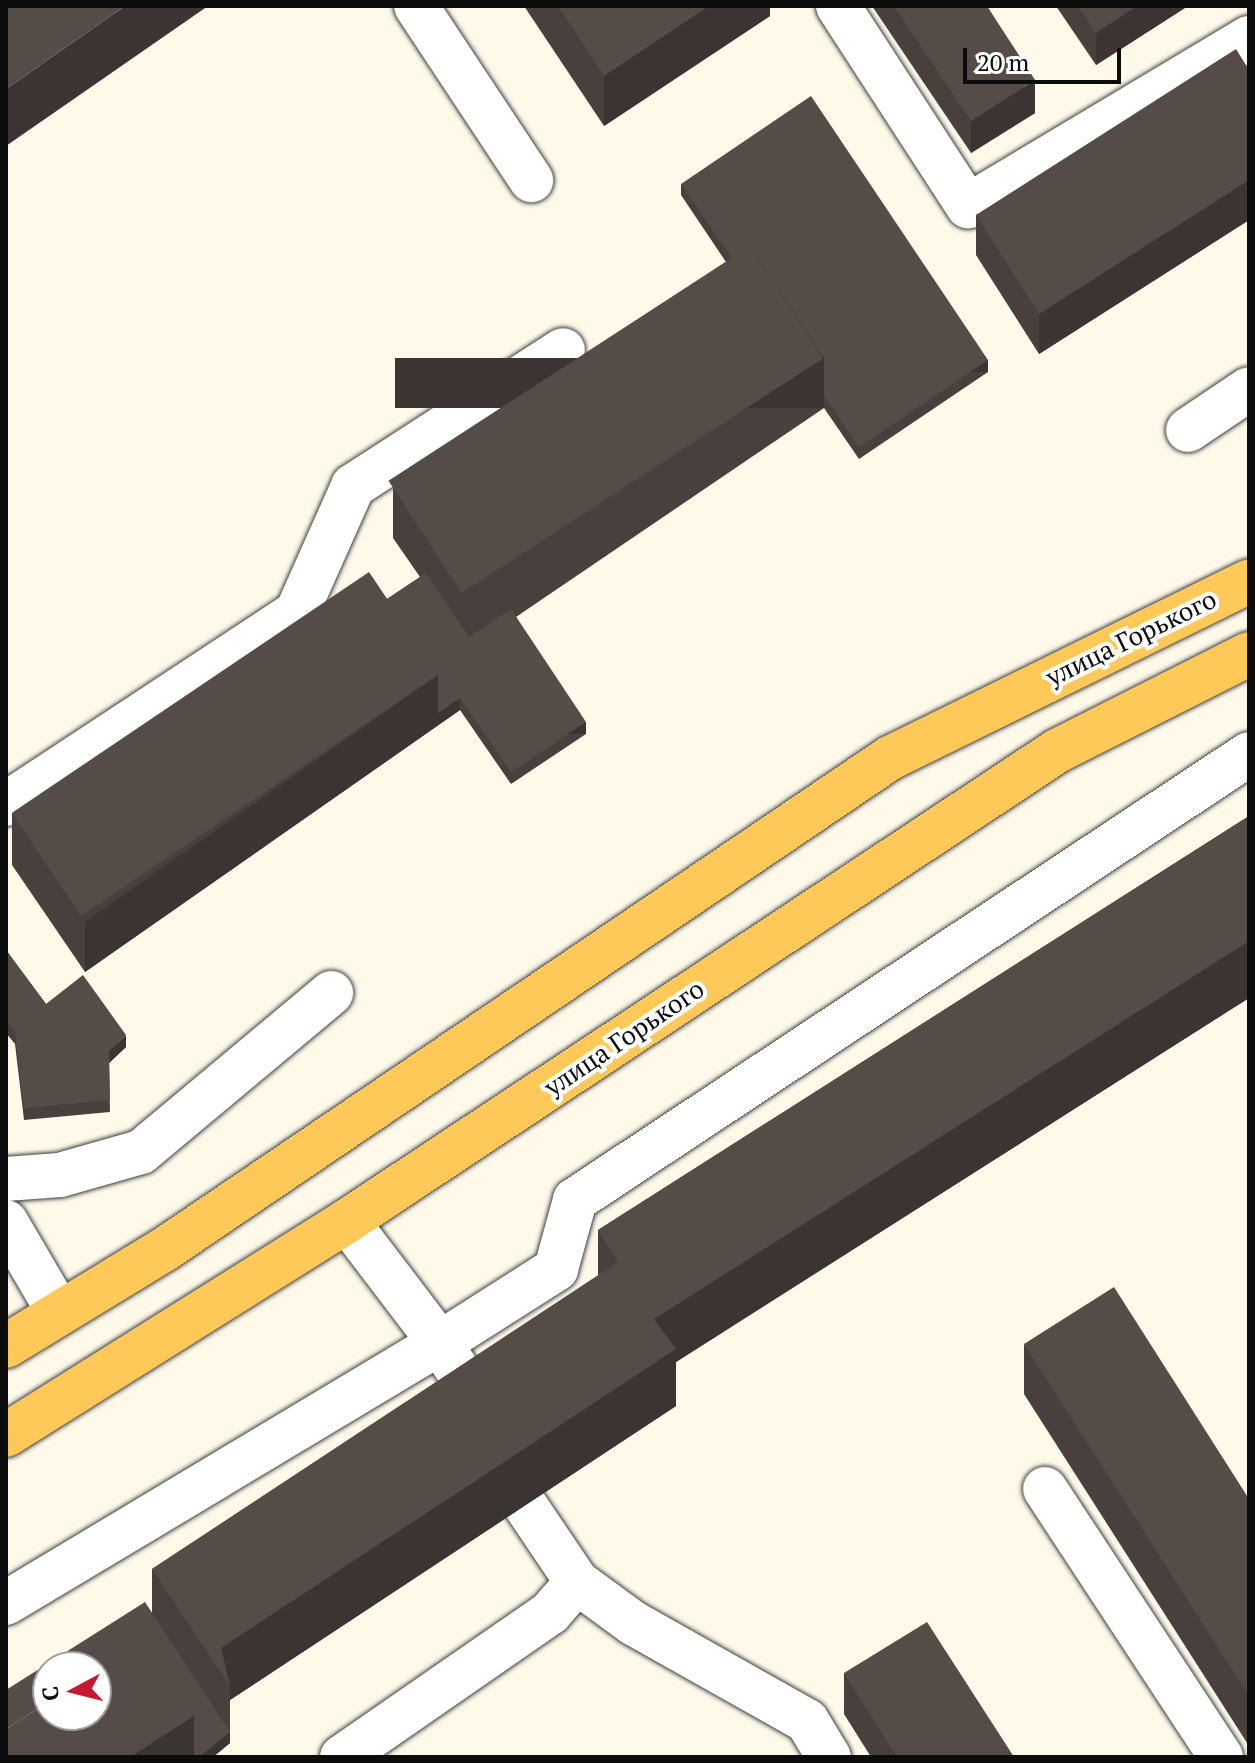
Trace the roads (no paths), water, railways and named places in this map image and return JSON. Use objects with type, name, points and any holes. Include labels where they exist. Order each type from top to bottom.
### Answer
[{"type":"main road","name":"улица Горького","points":[[6,1346],[58,1311],[165,1249],[890,758],[1249,581]]},
{"type":"main road","name":"улица Горького","points":[[6,1435],[347,1221],[1057,751],[1249,654]]},
{"type":"lane","points":[[416,6],[531,180]]},
{"type":"lane","points":[[838,6],[968,206],[1249,38]]},
{"type":"lane","points":[[6,804],[297,612],[353,486],[563,350]]},
{"type":"lane","points":[[1188,430],[1249,389]]},
{"type":"lane","points":[[6,1603],[440,1343],[556,1269],[575,1200],[1249,754]]},
{"type":"lane","points":[[6,1179],[60,1175],[141,1152],[331,993]]},
{"type":"lane","points":[[347,1221],[440,1343],[462,1376],[469,1402]]},
{"type":"lane","points":[[6,1222],[58,1311]]},
{"type":"lane","points":[[1045,1489],[1221,1757]]},
{"type":"lane","points":[[525,1505],[577,1582],[633,1623],[807,1721],[829,1757]]},
{"type":"lane","points":[[342,1757],[550,1613],[577,1582]]}]
